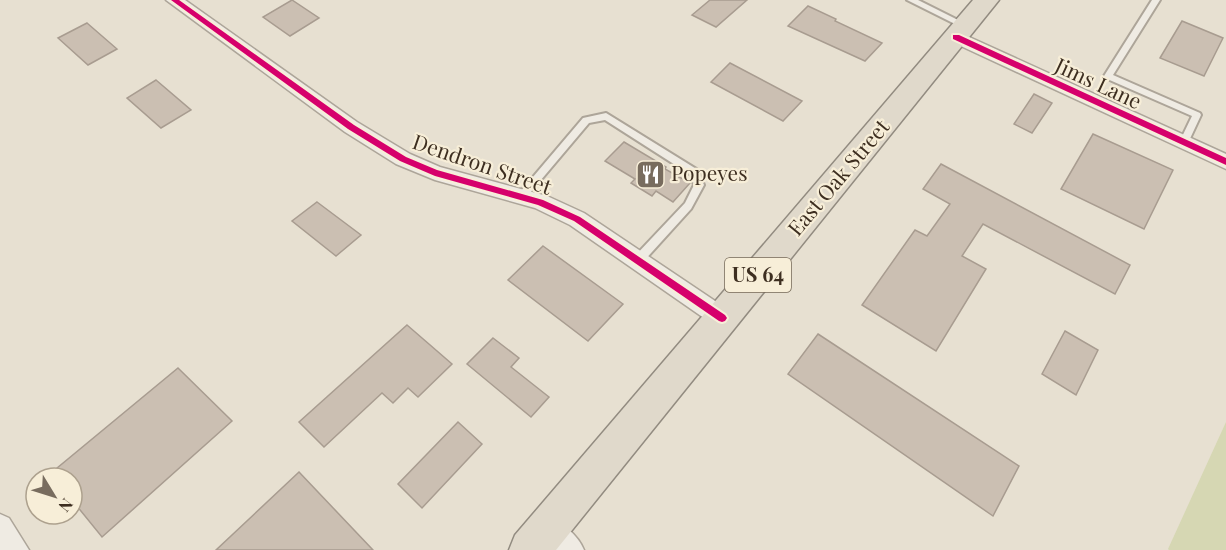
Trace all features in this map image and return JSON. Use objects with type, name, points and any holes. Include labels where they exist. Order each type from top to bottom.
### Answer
[{"type":"highway","name":"East Oak Street","points":[[549,543],[722,318],[987,0]]},
{"type":"street","name":"Dendron Street","points":[[174,0],[351,127],[403,159],[435,173],[520,197],[577,219],[722,318]]},
{"type":"street","name":"Jims Lane","points":[[961,32],[1226,162]]},
{"type":"street","points":[[0,527],[16,550]]},
{"type":"lane","points":[[911,0],[961,32]]},
{"type":"lane","points":[[1156,0],[1108,76],[1197,115],[1184,143]]},
{"type":"lane","points":[[520,197],[586,120],[606,116],[695,173],[699,185],[688,206],[638,260]]},
{"type":"green space","points":[[1226,422],[1226,550],[1169,550],[1168,549]]},
{"type":"building","points":[[292,0],[319,18],[290,36],[263,17]]},
{"type":"building","points":[[710,0],[747,0],[716,27],[692,15]]},
{"type":"building","points":[[808,6],[882,43],[865,61],[788,26]]},
{"type":"building","points":[[1182,21],[1223,38],[1204,76],[1160,58]]},
{"type":"building","points":[[87,23],[117,49],[88,65],[58,38]]},
{"type":"building","points":[[730,63],[802,101],[783,121],[711,82]]},
{"type":"building","points":[[156,80],[191,110],[161,128],[127,98]]},
{"type":"building","points":[[1034,94],[1052,103],[1032,133],[1014,124]]},
{"type":"building","points":[[1093,134],[1173,170],[1144,229],[1061,189]]},
{"type":"building","name":"Popeyes","points":[[624,142],[690,183],[673,202],[656,191],[652,196],[631,183],[635,179],[605,161]]},
{"type":"building","points":[[941,164],[1130,265],[1115,294],[983,224],[962,256],[986,269],[936,351],[862,305],[915,230],[927,236],[950,204],[923,189]]},
{"type":"building","points":[[317,202],[361,235],[336,256],[292,221]]},
{"type":"building","points":[[543,246],[623,304],[588,341],[508,280]]},
{"type":"building","points":[[407,325],[452,364],[418,397],[408,388],[393,403],[382,393],[324,447],[299,422]]},
{"type":"building","points":[[1065,331],[1098,350],[1076,395],[1042,374]]},
{"type":"building","points":[[818,334],[1019,466],[993,516],[788,374]]},
{"type":"building","points":[[493,338],[519,358],[511,367],[549,397],[531,417],[467,364]]},
{"type":"building","points":[[178,368],[232,421],[102,537],[84,515],[84,466],[60,466]]},
{"type":"building","points":[[458,422],[482,444],[422,508],[398,484]]},
{"type":"building","points":[[299,472],[373,550],[216,550]]},
{"type":"cycle path","points":[[174,0],[351,127],[403,159],[435,173],[540,202],[577,219],[722,318]]},
{"type":"cycle path","points":[[956,37],[1226,162]]},
{"type":"place","name":"Popeyes","points":[[650,174]]}]
